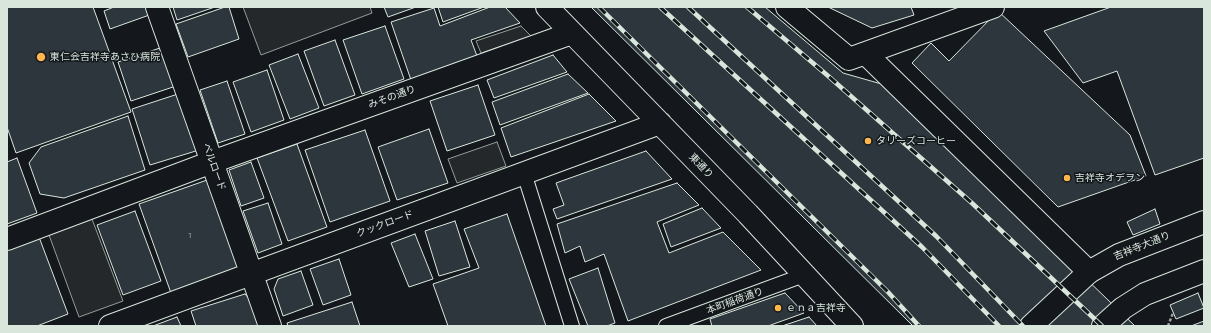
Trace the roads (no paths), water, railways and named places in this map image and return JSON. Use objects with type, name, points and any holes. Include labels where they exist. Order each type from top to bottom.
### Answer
[{"type":"street","name":"ベルロード","points":[[157,7],[270,326]]},
{"type":"street","name":"東通り","points":[[547,7],[748,214],[852,326]]},
{"type":"street","points":[[787,7],[849,60],[993,7]]},
{"type":"street","name":"みその通り","points":[[7,239],[212,162],[572,33]]},
{"type":"street","points":[[866,54],[1089,272]]},
{"type":"street","name":"クックロード","points":[[110,326],[660,123]]},
{"type":"street","name":"吉祥寺大通り","points":[[1031,326],[1089,272],[1119,255],[1204,222]]},
{"type":"street","points":[[1103,326],[1123,308],[1145,294],[1204,271]]},
{"type":"lane","points":[[524,173],[572,326]]},
{"type":"lane","name":"本町稲荷通り","points":[[666,326],[804,275]]},
{"type":"railway","points":[[599,7],[888,292],[919,326]]},
{"type":"railway","points":[[660,7],[922,247],[999,326]]},
{"type":"railway","points":[[688,7],[936,236],[1023,326]]},
{"type":"railway","points":[[747,7],[827,75],[973,204],[1102,326]]},
{"type":"place","name":"東仁会吉祥寺あさひ病院","points":[[41,57]]},
{"type":"place","name":"タリーズコーヒー","points":[[868,141]]},
{"type":"place","name":"吉祥寺オデヲン","points":[[1067,178]]},
{"type":"place","name":"ｅｎａ吉祥寺","points":[[778,308]]}]
